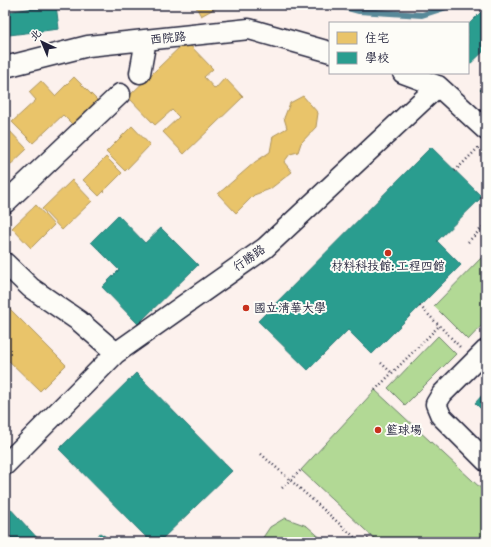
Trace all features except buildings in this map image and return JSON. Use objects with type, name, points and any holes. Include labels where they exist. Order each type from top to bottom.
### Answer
[{"type":"lane","name":"西院路","points":[[5,67],[88,46],[249,30],[329,52]]},
{"type":"lane","points":[[140,73],[146,40]]},
{"type":"lane","points":[[406,74],[438,86],[484,137]]},
{"type":"lane","name":"行勝路","points":[[5,465],[116,353],[265,248],[438,86]]},
{"type":"lane","points":[[5,202],[120,94]]},
{"type":"lane","points":[[5,263],[31,288],[79,321],[116,353]]},
{"type":"lane","points":[[486,350],[442,394],[436,404],[441,416],[486,461]]},
{"type":"path","points":[[455,171],[484,137]]},
{"type":"path","points":[[468,242],[486,224]]},
{"type":"path","points":[[420,306],[466,352]]},
{"type":"path","points":[[375,390],[439,326]]},
{"type":"path","points":[[381,363],[392,373]]},
{"type":"path","points":[[261,454],[292,479],[360,542]]},
{"type":"path","points":[[282,488],[301,470]]},
{"type":"path","points":[[365,542],[371,535]]},
{"type":"green space","points":[[486,253],[486,321],[468,340],[434,306]]},
{"type":"green space","points":[[438,336],[456,354],[405,405],[388,388]]},
{"type":"green space","name":"籃球場","points":[[375,390],[486,493],[486,542],[378,542],[301,470]]},
{"type":"green space","points":[[285,518],[307,526],[325,542],[260,542],[270,527]]},
{"type":"waterway","points":[[337,5],[359,11],[422,15],[453,5]]},
{"type":"place","name":"材料科技館: 工程四館","points":[[388,253]]},
{"type":"place","name":"國立清華大學","points":[[246,308]]},
{"type":"place","name":"籃球場","points":[[378,430]]}]
